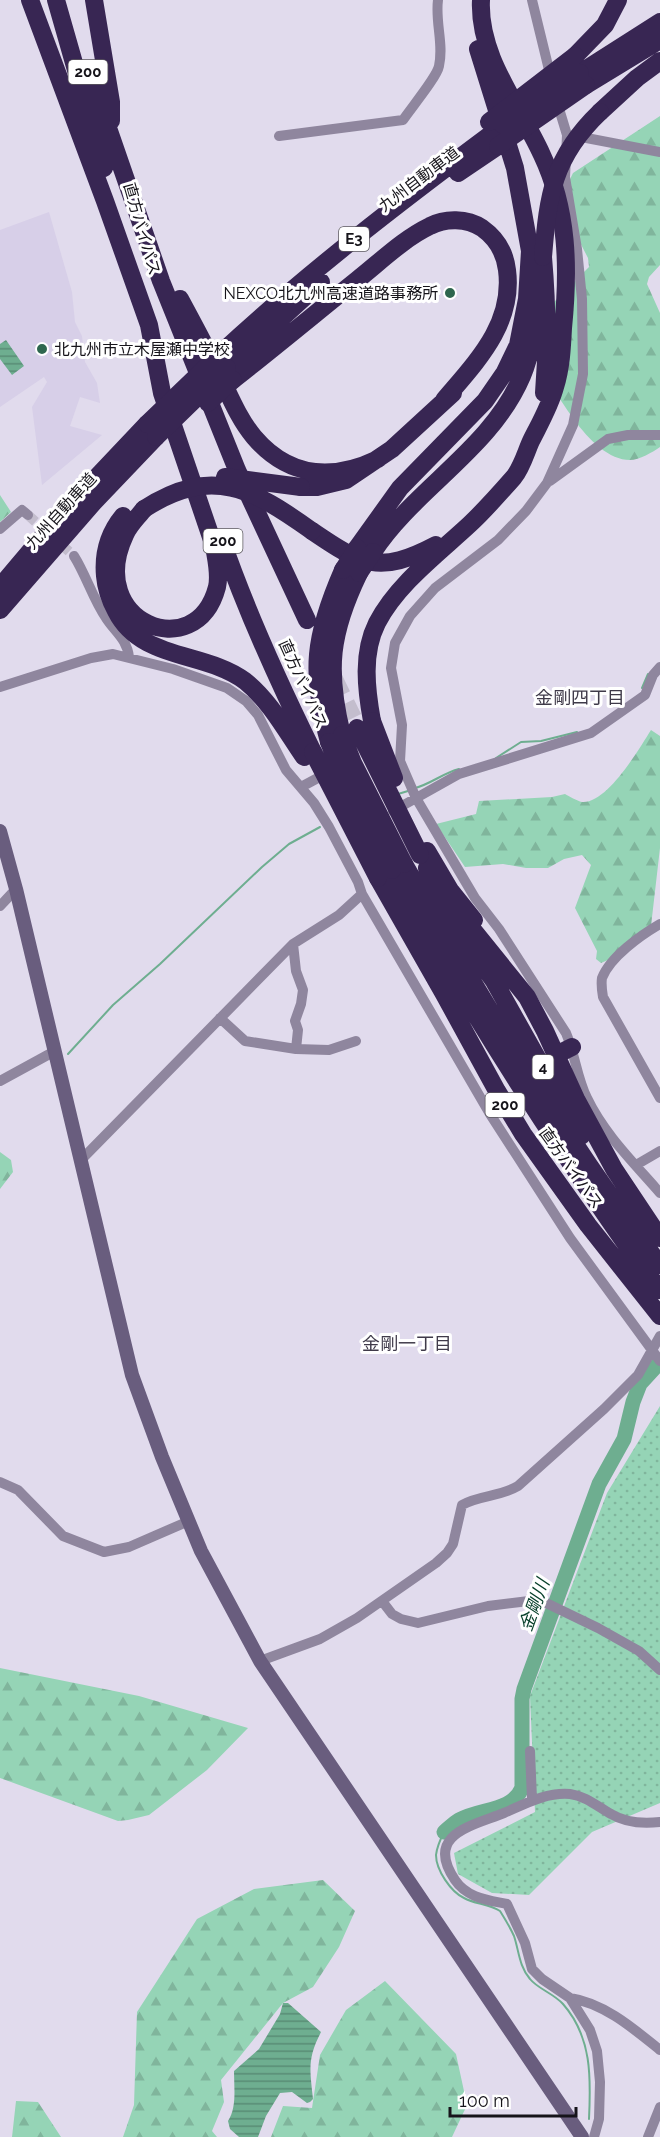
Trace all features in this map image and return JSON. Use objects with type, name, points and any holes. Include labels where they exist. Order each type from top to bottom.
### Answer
[{"type":"highway","points":[[94,0],[111,102],[110,136],[127,172],[154,244],[240,415],[267,451],[288,464],[310,471],[328,473],[349,471],[378,459]]},
{"type":"highway","points":[[471,0],[471,25],[515,168],[526,221],[530,251],[527,298],[518,345],[505,372],[485,401],[400,488],[365,550],[328,604],[319,638],[317,673],[319,707],[338,736],[447,939],[544,1100],[655,1268],[660,1290]]},
{"type":"highway","points":[[408,864],[340,770],[338,736],[366,684],[368,655],[376,624],[388,605],[422,567],[473,522],[516,475],[543,420],[556,386],[566,305],[567,279],[563,217],[550,173],[492,54],[482,20],[482,0]]},
{"type":"highway","points":[[494,133],[580,71],[618,0]]},
{"type":"highway","points":[[30,1],[149,325],[162,393],[214,546],[218,565],[217,586],[207,609],[192,621],[178,628],[162,629],[145,623],[132,614],[123,602],[116,574],[118,554],[126,533],[142,505],[190,487],[229,487],[264,499],[344,553],[372,564],[417,555],[445,541],[473,522]]},
{"type":"highway","name":"直方バイパス","points":[[63,3],[161,281],[233,460],[307,620]]},
{"type":"highway","name":"直方バイパス","points":[[63,3],[149,325],[223,542],[246,603],[296,718],[338,736],[408,864],[444,994],[497,1091],[513,1133],[660,1315]]},
{"type":"highway","name":"九州自動車道","points":[[227,367],[353,234],[420,177],[494,133],[580,71],[660,22]]},
{"type":"highway","name":"九州自動車道","points":[[580,71],[660,40]]},
{"type":"highway","points":[[365,550],[385,534],[476,444],[505,408],[521,377],[532,344],[547,206],[555,179],[575,140],[600,112],[637,78],[660,62]]},
{"type":"highway","name":"九州自動車道","points":[[0,610],[6,592],[67,509],[155,435],[337,267],[459,172],[494,133]]},
{"type":"highway","points":[[6,592],[155,435],[227,367],[429,226],[441,221],[466,222],[481,227],[494,239],[502,251],[507,273],[508,299],[503,317],[478,359],[444,400]]},
{"type":"highway","points":[[338,736],[270,707],[260,694],[229,671],[154,646],[127,629],[110,600],[105,583],[104,563],[109,541],[118,523],[161,488],[186,479],[205,476],[301,487],[334,484],[346,480],[378,459],[494,356],[511,330],[522,290],[526,221]]},
{"type":"highway","points":[[532,439],[543,398],[547,354],[547,300],[543,257]]},
{"type":"highway","name":"直方バイパス","points":[[408,864],[450,890],[503,956],[538,1016],[564,1051],[576,1098],[614,1169],[660,1238]]},
{"type":"highway","points":[[444,994],[550,1160],[601,1222],[655,1268]]},
{"type":"street","points":[[279,136],[403,120],[439,68],[440,49],[436,13],[438,0]]},
{"type":"street","points":[[532,0],[548,70],[567,135],[565,177],[577,249],[582,299],[583,374],[573,425],[547,483],[511,528],[435,588],[410,616],[395,643],[391,668],[402,725],[400,761],[416,798],[475,898],[499,929],[566,1033],[564,1051],[594,1111],[660,1193]]},
{"type":"street","points":[[567,135],[660,152]]},
{"type":"street","points":[[547,483],[608,439],[628,435],[660,435]]},
{"type":"street","points":[[0,529],[22,510],[28,515]]},
{"type":"street","points":[[74,555],[105,617],[128,647],[129,657]]},
{"type":"street","points":[[0,687],[91,658],[113,654],[173,669],[227,688],[246,701],[258,715],[286,770],[302,787],[337,840],[362,894],[513,1133],[570,1238],[660,1361]]},
{"type":"street","points":[[337,840],[459,774],[591,733],[645,694],[653,675],[660,667]]},
{"type":"street","points":[[302,787],[401,734]]},
{"type":"street","points":[[0,831],[16,889],[132,1375],[162,1457],[201,1551],[260,1662],[582,2137]]},
{"type":"street","points":[[0,906],[16,889]]},
{"type":"street","points":[[81,1160],[293,944],[339,915],[362,894]]},
{"type":"street","points":[[660,924],[612,962],[602,980],[603,997],[660,1098]]},
{"type":"street","points":[[293,944],[296,953],[296,971],[303,990],[295,1021],[298,1030],[296,1049]]},
{"type":"street","points":[[220,1018],[245,1041],[296,1049],[329,1050],[356,1041]]},
{"type":"street","points":[[0,1081],[55,1052]]},
{"type":"street","points":[[636,1165],[660,1151]]},
{"type":"street","points":[[260,1662],[320,1639],[357,1618],[436,1563],[453,1544],[462,1505],[504,1494],[518,1486],[613,1401],[638,1375],[660,1336]]},
{"type":"street","points":[[0,1482],[18,1490],[63,1536],[104,1552],[129,1547],[189,1521]]},
{"type":"street","points":[[382,1601],[392,1614],[418,1623],[488,1606],[542,1601],[639,1651],[660,1670]]},
{"type":"street","points":[[530,1751],[532,1799]]},
{"type":"street","points":[[594,2137],[598,2119],[600,2082],[597,2051],[590,2030],[570,1998],[542,1979],[532,1969],[525,1943],[507,1904],[477,1898],[466,1892],[456,1881],[445,1861],[444,1852],[450,1839],[464,1827],[504,1813],[532,1799],[570,1794],[594,1802],[612,1815],[633,1822],[660,1822]]},
{"type":"street","points":[[570,1998],[602,2008],[660,2050]]},
{"type":"street","points":[[648,2137],[660,2107]]},
{"type":"shaded area","name":"北九州市立木屋瀬中学校","points":[[49,212],[72,292],[75,322],[82,336],[85,362],[97,383],[100,403],[80,397],[70,426],[102,435],[42,485],[32,407],[47,382],[44,377],[0,407],[0,230]]},
{"type":"shaded area","points":[[6,340],[24,366],[12,375],[0,359],[0,344]]},
{"type":"shaded area","points":[[283,2003],[288,2003],[321,2032],[313,2050],[311,2065],[313,2099],[307,2103],[292,2092],[280,2093],[266,2116],[258,2137],[239,2137],[230,2129],[228,2121],[234,2104],[234,2071],[259,2049],[280,2014]]},
{"type":"green space","points":[[660,116],[660,265],[649,277],[647,284],[660,313],[660,447],[642,457],[630,460],[615,457],[600,448],[586,435],[561,401],[534,354],[551,305],[589,267],[588,258],[568,219],[561,198],[573,173]]},
{"type":"green space","points":[[0,495],[11,512],[0,522]]},
{"type":"green space","points":[[651,730],[660,736],[660,848],[651,926],[601,963],[596,959],[597,951],[575,908],[591,865],[582,855],[564,859],[548,868],[526,868],[503,864],[465,867],[436,824],[476,814],[479,801],[552,797],[565,794],[582,802],[592,800],[612,785]]},
{"type":"green space","points":[[0,1152],[11,1160],[13,1172],[0,1189]]},
{"type":"green space","points":[[660,1406],[660,1803],[592,1832],[529,1895],[492,1893],[458,1874],[454,1853],[535,1812],[530,1696],[607,1493]]},
{"type":"green space","points":[[0,1668],[139,1696],[248,1728],[207,1770],[149,1815],[118,1821],[0,1778]]},
{"type":"green space","points":[[323,1880],[355,1911],[339,1947],[313,1987],[283,2003],[221,2080],[224,2102],[212,2131],[217,2137],[123,2137],[134,2105],[137,2012],[197,1919],[254,1889]]},
{"type":"green space","points":[[385,1981],[456,2054],[467,2105],[452,2137],[271,2137],[283,2106],[312,2108],[320,2055],[346,2010]]},
{"type":"green space","points":[[16,2101],[38,2102],[61,2137],[12,2137]]},
{"type":"waterway","points":[[642,688],[648,674]]},
{"type":"waterway","points":[[496,758],[521,742],[541,741],[577,732]]},
{"type":"waterway","points":[[415,788],[459,769]]},
{"type":"waterway","points":[[398,794],[408,791]]},
{"type":"waterway","points":[[68,1054],[113,1005],[160,964],[262,867],[289,844],[320,827]]},
{"type":"waterway","name":"金剛川","points":[[444,1832],[467,1816],[503,1806],[517,1796],[522,1788],[524,1689],[599,1484],[624,1439],[640,1384],[660,1362]]},
{"type":"waterway","points":[[444,1832],[436,1855],[445,1880],[464,1898],[500,1911],[514,1936],[526,1974],[533,1982],[563,2004],[580,2030],[588,2058],[589,2119]]},
{"type":"tunnel","points":[[28,515],[74,556]]},
{"type":"tunnel","points":[[334,679],[353,718]]},
{"type":"place","name":"NEXCO北九州高速道路事務所","points":[[450,293]]},
{"type":"place","name":"北九州市立木屋瀬中学校","points":[[42,349]]},
{"type":"district","name":"金剛四丁目","points":[[580,697]]},
{"type":"district","name":"金剛一丁目","points":[[407,1343]]}]
